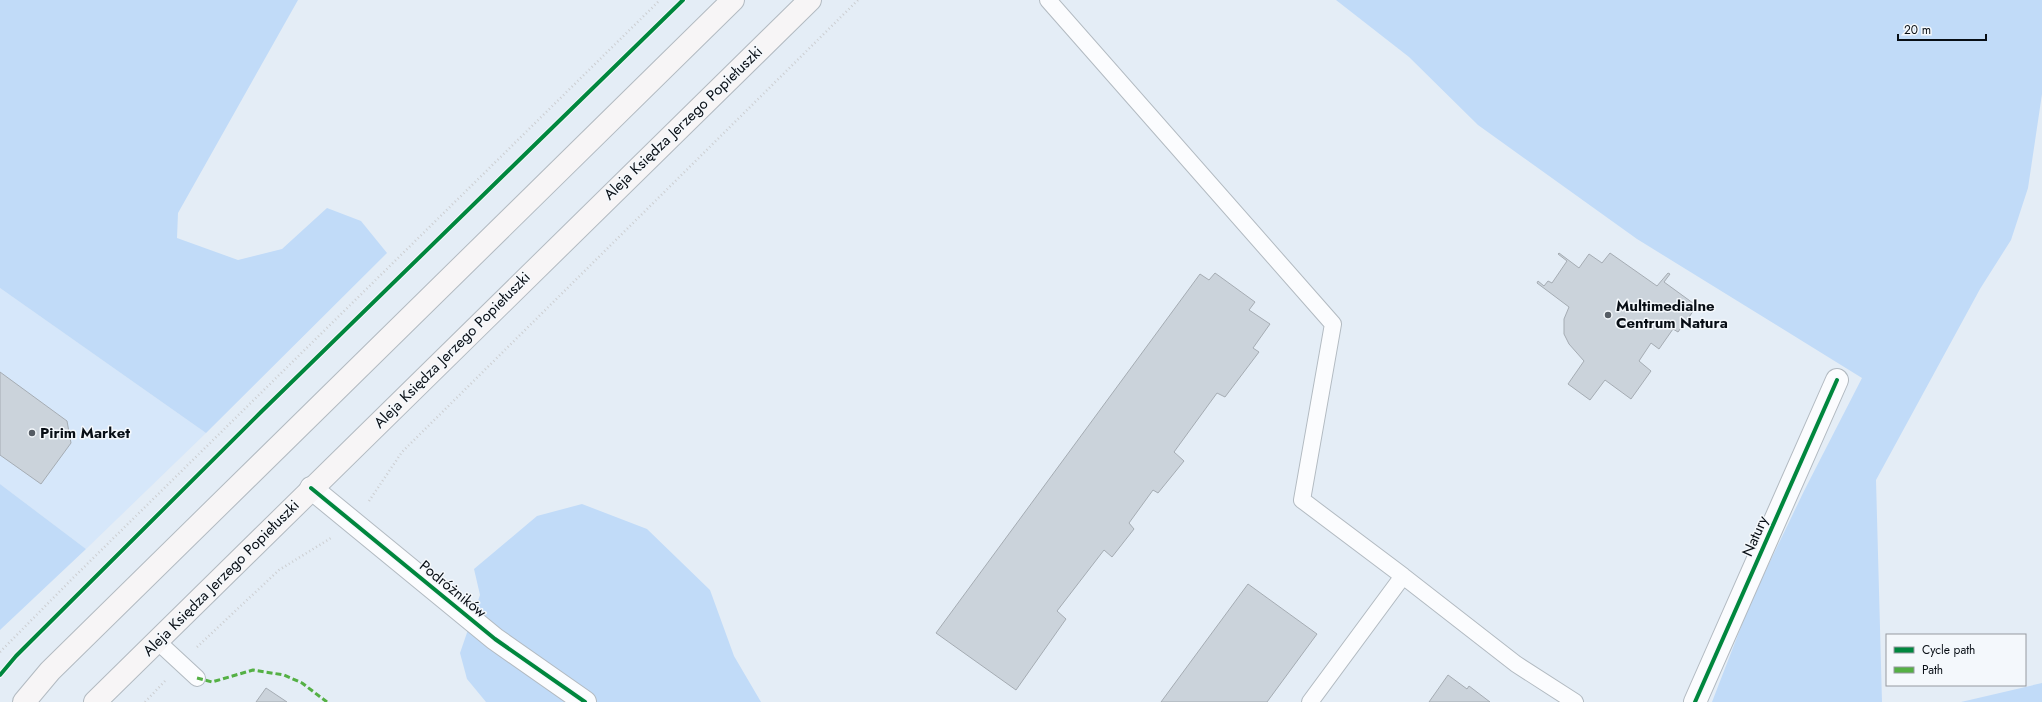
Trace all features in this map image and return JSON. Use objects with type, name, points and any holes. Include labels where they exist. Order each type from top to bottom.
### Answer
[{"type":"main road","points":[[24,702],[61,660],[733,0]]},
{"type":"main road","name":"Aleja Księdza Jerzego Popiełuszki","points":[[95,702],[311,488],[810,0]]},
{"type":"street","name":"Natury","points":[[1695,702],[1837,380]]},
{"type":"street","name":"Podróżników","points":[[311,488],[495,638],[585,702]]},
{"type":"lane","points":[[1048,0],[1333,324],[1302,500],[1516,664],[1575,702]]},
{"type":"lane","points":[[1310,702],[1403,576]]},
{"type":"lane","points":[[157,641],[197,678]]},
{"type":"path","points":[[0,652],[73,578],[660,0]]},
{"type":"path","points":[[368,502],[402,452],[858,0]]},
{"type":"path","points":[[145,702],[181,664],[279,570],[338,534]]},
{"type":"shaded area","points":[[0,0],[298,0],[178,213],[177,238],[238,260],[282,249],[327,208],[361,221],[387,253],[206,433],[0,288]]},
{"type":"shaded area","points":[[1336,0],[2042,0],[2042,94],[2028,188],[2011,240],[1980,289],[1876,480],[1882,702],[1712,702],[1751,601],[1804,491],[1862,378],[1637,239],[1478,125],[1409,57]]},
{"type":"shaded area","points":[[0,288],[206,433],[86,549],[0,484]]},
{"type":"shaded area","points":[[0,484],[86,549],[0,630]]},
{"type":"shaded area","points":[[582,504],[647,529],[710,590],[734,656],[761,702],[486,702],[467,679],[460,653],[480,595],[474,569],[537,516]]},
{"type":"shaded area","points":[[2042,683],[2042,702],[1961,702]]},
{"type":"building","points":[[1559,253],[1579,268],[1589,254],[1602,263],[1610,253],[1657,286],[1668,273],[1670,274],[1664,282],[1697,306],[1678,332],[1673,329],[1659,349],[1651,343],[1639,361],[1651,371],[1631,399],[1605,380],[1590,400],[1568,384],[1584,361],[1569,344],[1564,334],[1564,319],[1569,307],[1537,283],[1538,281],[1544,286],[1548,281],[1552,283],[1567,261],[1558,254]]},
{"type":"building","points":[[1215,273],[1255,302],[1249,310],[1270,324],[1253,348],[1259,352],[1225,397],[1217,393],[1174,452],[1184,461],[1158,493],[1153,490],[1129,523],[1134,529],[1112,557],[1104,550],[1057,611],[1066,619],[1016,690],[936,633],[1200,274],[1209,280]]},
{"type":"building","points":[[0,372],[67,421],[71,443],[41,484],[0,455]]},
{"type":"building","points":[[1248,584],[1317,634],[1267,702],[1161,702]]},
{"type":"building","points":[[1448,675],[1467,689],[1469,686],[1490,702],[1429,702]]},
{"type":"building","points":[[266,688],[287,702],[256,702]]},
{"type":"marked path","points":[[197,678],[212,682],[253,670],[284,675],[302,683],[327,702]]},
{"type":"cycle path","points":[[0,675],[16,656],[261,412],[683,0]]},
{"type":"cycle path","points":[[1695,702],[1837,380]]},
{"type":"cycle path","points":[[311,488],[495,639],[585,702]]},
{"type":"place","name":"Multimedialne Centrum Natura","points":[[1608,315]]},
{"type":"place","name":"Pirim Market","points":[[32,433]]}]
